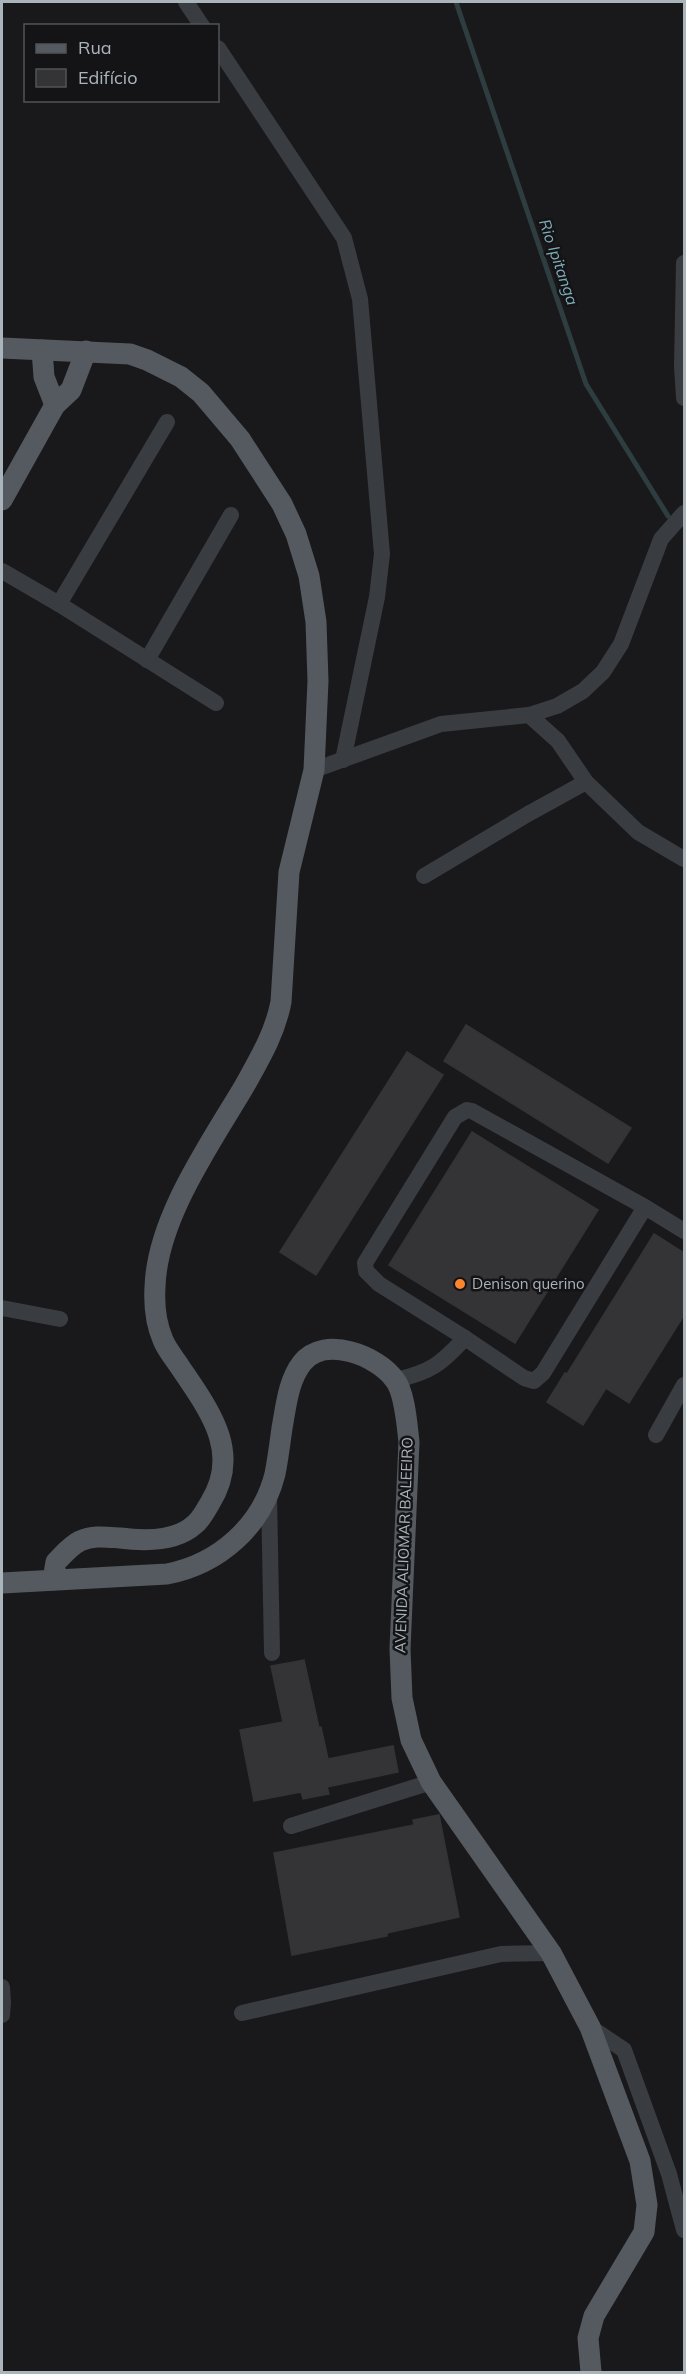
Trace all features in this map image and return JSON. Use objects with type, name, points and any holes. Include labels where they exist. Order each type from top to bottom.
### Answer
[{"type":"main road","points":[[2,348],[130,354],[181,377],[208,401],[240,439],[282,504],[296,534],[309,576],[316,622],[318,681],[314,770],[289,872],[281,1002],[277,1023],[268,1045],[197,1168],[165,1231],[155,1281],[154,1300],[163,1341],[204,1403],[215,1424],[222,1443],[225,1460],[224,1475],[211,1502],[194,1526],[167,1538],[136,1540],[99,1536],[81,1541],[60,1569]]},
{"type":"main road","points":[[42,351],[44,377],[55,405]]},
{"type":"main road","points":[[2,500],[55,405],[71,390],[86,351]]},
{"type":"main road","points":[[2,1583],[30,1581],[60,1569],[167,1574],[214,1558],[246,1530],[258,1513],[269,1490],[274,1474],[287,1399],[294,1378],[303,1362],[315,1353],[324,1350],[338,1350],[370,1360],[396,1380]]},
{"type":"main road","name":"AVENIDA ALIOMAR BALEEIRO","points":[[396,1380],[405,1413],[409,1442],[400,1649],[402,1698],[411,1740],[431,1782],[550,1953],[590,2027],[640,2161],[647,2218],[644,2232],[594,2316],[587,2348],[591,2373]]},
{"type":"street","points":[[186,2],[201,24]]},
{"type":"street","points":[[219,50],[344,238],[360,299],[382,554],[377,597],[342,760]]},
{"type":"street","points":[[684,263],[682,366],[684,398]]},
{"type":"street","points":[[59,604],[167,422]]},
{"type":"street","points":[[314,770],[441,724],[529,715],[557,706],[583,691],[603,672],[621,644],[661,539],[684,513]]},
{"type":"street","points":[[147,660],[231,515]]},
{"type":"street","points":[[2,571],[59,604],[216,703]]},
{"type":"street","points":[[529,715],[558,741],[586,783],[638,832],[684,859]]},
{"type":"street","points":[[424,876],[528,814],[586,783]]},
{"type":"street","points":[[645,1207],[539,1378],[529,1381],[371,1278],[366,1271],[365,1263],[455,1117],[461,1111],[472,1110],[645,1207],[684,1231]]},
{"type":"street","points":[[2,1308],[60,1319]]},
{"type":"street","points":[[396,1380],[417,1375],[440,1365],[465,1338]]},
{"type":"street","points":[[656,1436],[684,1385]]},
{"type":"street","points":[[269,1490],[272,1653]]},
{"type":"street","points":[[291,1826],[431,1782]]},
{"type":"street","points":[[242,2013],[501,1954],[550,1953]]},
{"type":"street","points":[[2,1987],[2,2015]]},
{"type":"street","points":[[590,2027],[624,2050],[669,2174],[684,2230]]},
{"type":"building","points":[[466,1025],[631,1128],[608,1163],[444,1061]]},
{"type":"building","points":[[407,1052],[443,1075],[316,1275],[280,1252]]},
{"type":"building","points":[[472,1132],[598,1210],[515,1343],[389,1265]]},
{"type":"building","points":[[654,1234],[684,1253],[684,1315],[629,1403],[606,1388],[583,1425],[547,1402],[565,1373],[567,1374]]},
{"type":"building","points":[[304,1660],[328,1759],[393,1746],[398,1772],[327,1787],[329,1794],[303,1799],[301,1792],[254,1801],[240,1730],[283,1722],[271,1666]]},
{"type":"building","points":[[439,1815],[459,1917],[387,1933],[387,1936],[292,1955],[274,1853],[414,1825],[413,1820]]},
{"type":"waterway","name":"Rio Ipitanga","points":[[456,2],[586,384],[668,516]]},
{"type":"place","name":"Denison querino","points":[[460,1284]]}]
